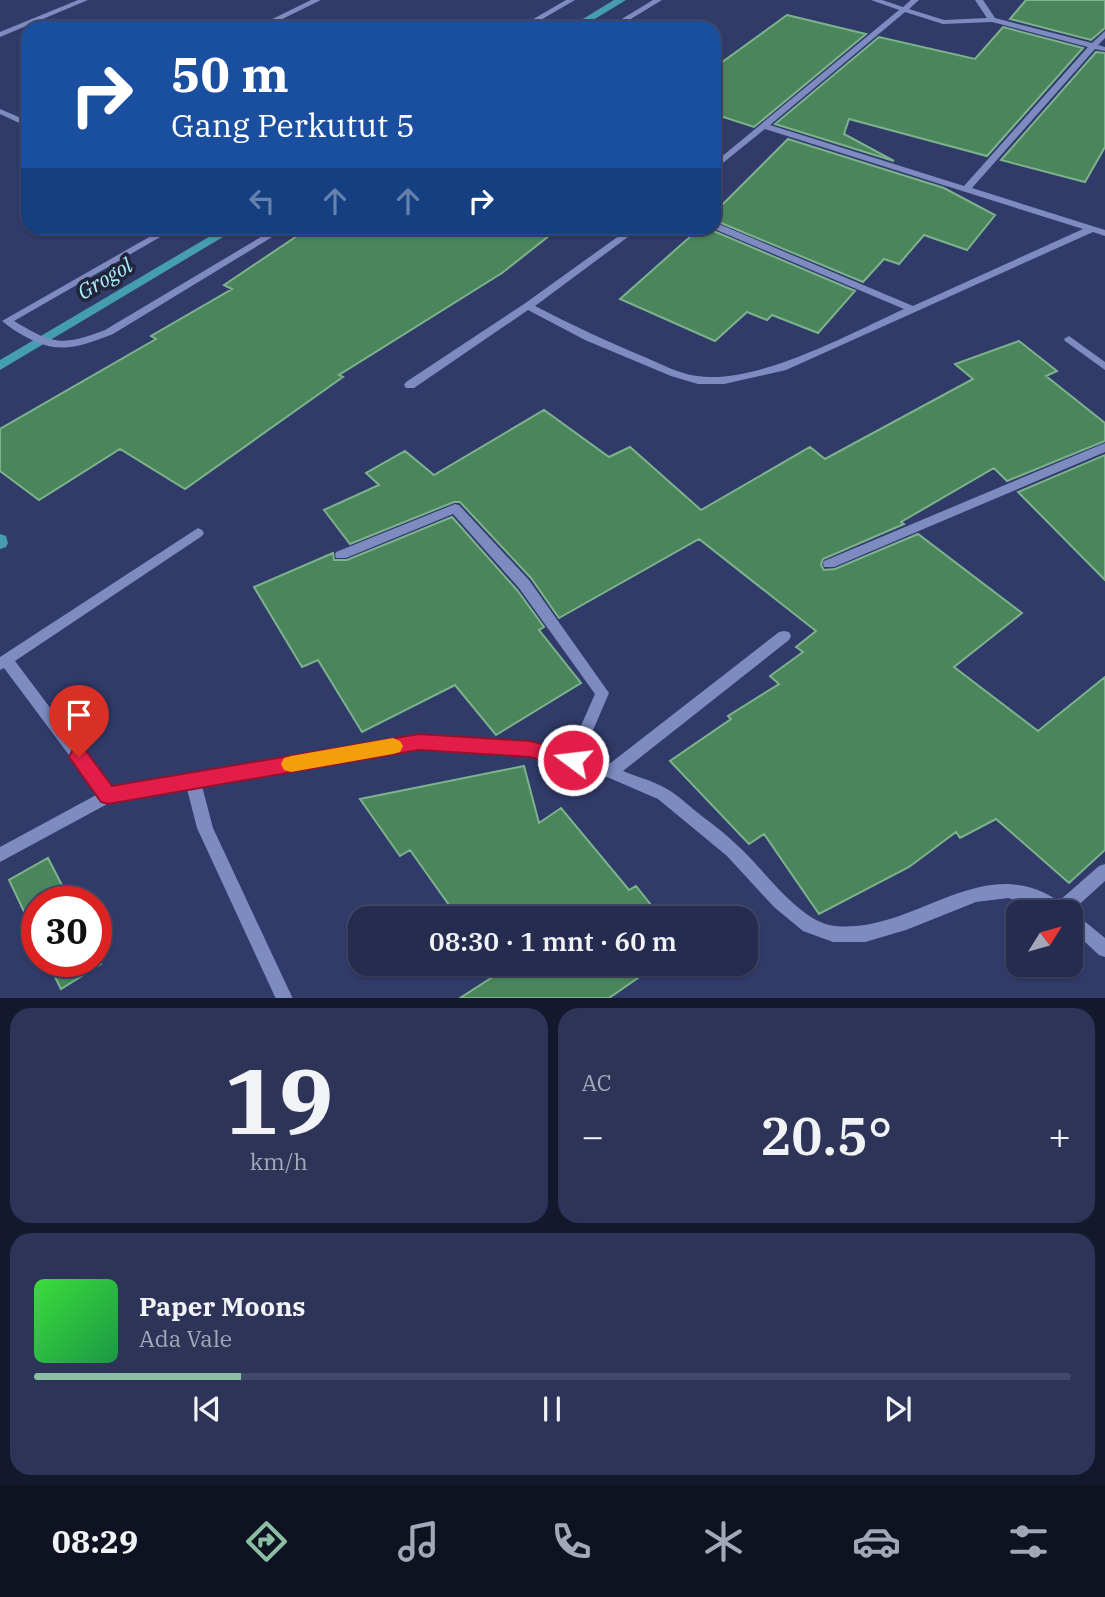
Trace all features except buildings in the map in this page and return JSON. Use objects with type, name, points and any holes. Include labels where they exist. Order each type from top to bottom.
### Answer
[{"type":"street","points":[[34,21],[84,0]]},
{"type":"street","points":[[272,21],[314,0]]},
{"type":"street","points":[[534,21],[571,0]]},
{"type":"street","points":[[623,21],[659,0]]},
{"type":"street","points":[[874,0],[952,23],[992,20],[1105,49]]},
{"type":"street","points":[[721,161],[915,0]]},
{"type":"street","points":[[979,0],[992,20]]},
{"type":"street","points":[[0,35],[21,26]]},
{"type":"street","points":[[966,189],[1105,33]]},
{"type":"street","points":[[0,111],[21,121]]},
{"type":"street","points":[[765,126],[1105,233]]},
{"type":"street","points":[[721,228],[912,309]]},
{"type":"street","points":[[528,306],[589,338],[675,374],[698,380],[723,380],[782,368],[1092,229]]},
{"type":"street","points":[[3,319],[158,235]]},
{"type":"street","points":[[3,319],[41,341],[62,347],[84,342],[109,332],[270,235]]},
{"type":"street","points":[[410,385],[528,306],[625,235]]},
{"type":"street","points":[[1069,339],[1105,367]]},
{"type":"street","points":[[829,564],[1105,447]]},
{"type":"street","points":[[341,555],[455,508],[524,584],[602,693],[573,760]]},
{"type":"street","points":[[108,796],[3,662],[198,533]]},
{"type":"street","points":[[610,772],[784,636]]},
{"type":"street","points":[[0,855],[108,796],[419,742],[530,749],[610,772],[663,794],[733,851],[780,902],[809,925],[833,934],[865,934],[906,922],[976,894],[1008,890],[1044,900]]},
{"type":"street","points":[[193,781],[205,828],[285,998]]},
{"type":"street","points":[[1073,900],[1105,871]]},
{"type":"street","points":[[1083,926],[1105,949]]},
{"type":"waterway","name":"Grogol","points":[[585,21],[621,0]]},
{"type":"waterway","name":"Grogol","points":[[0,366],[220,235]]},
{"type":"slow traffic","points":[[291,764],[393,746]]},
{"type":"route","points":[[79,757],[108,796],[419,742],[530,749],[573,760]]}]
